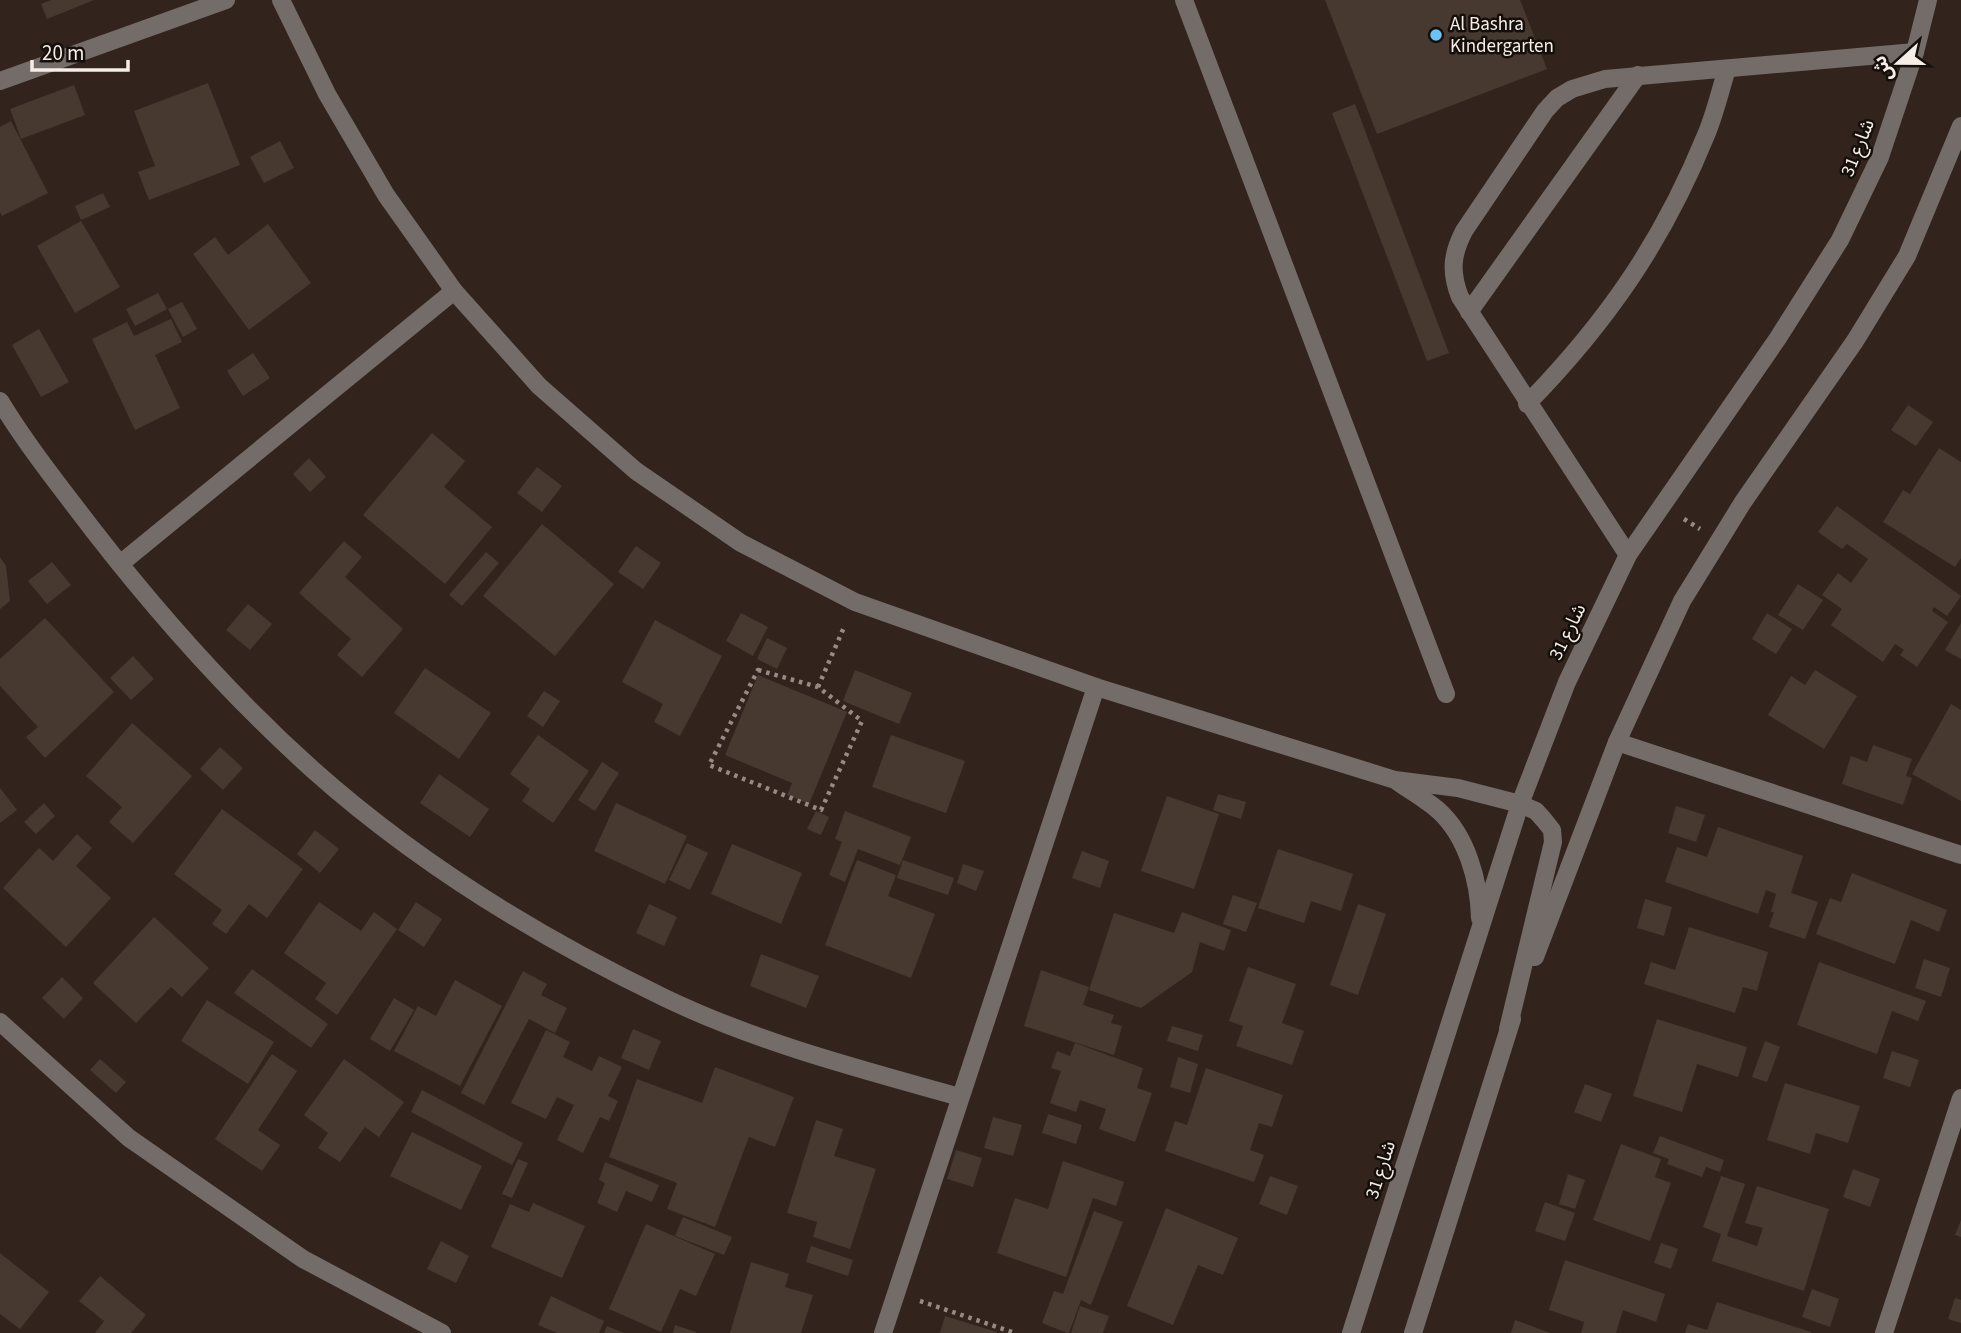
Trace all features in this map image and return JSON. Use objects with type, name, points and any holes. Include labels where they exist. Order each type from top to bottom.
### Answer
[{"type":"street","points":[[0,82],[226,0]]},
{"type":"street","points":[[281,0],[327,94],[380,184],[454,291],[539,386],[636,471],[741,543],[855,602],[1096,687],[1395,780],[1458,788],[1520,804],[1536,811],[1552,830],[1553,842],[1508,1029]]},
{"type":"street","points":[[1184,0],[1446,694]]},
{"type":"street","name":"شارع 31","points":[[1350,1333],[1520,804],[1567,682],[1628,555],[1778,338],[1840,240],[1880,157],[1928,0]]},
{"type":"street","points":[[1628,555],[1527,404],[1469,312],[1453,281],[1452,263],[1464,231],[1545,111],[1557,98],[1588,82],[1638,75],[1914,52]]},
{"type":"street","points":[[1527,404],[1596,328],[1653,244],[1708,133],[1727,69]]},
{"type":"street","points":[[1469,312],[1638,75]]},
{"type":"street","points":[[1413,1333],[1508,1029],[1617,742],[1682,601],[1719,540],[1855,341],[1907,256],[1961,126]]},
{"type":"street","points":[[120,564],[454,291]]},
{"type":"street","points":[[0,401],[21,436],[120,564],[211,671],[313,769],[423,858],[541,934],[667,999],[798,1051],[960,1097]]},
{"type":"street","points":[[883,1333],[1096,687]]},
{"type":"street","points":[[1617,742],[1961,855]]},
{"type":"street","points":[[1395,780],[1439,811],[1459,838],[1473,868],[1480,901],[1480,934]]},
{"type":"street","points":[[0,1022],[129,1138],[303,1259],[442,1333]]},
{"type":"street","points":[[1884,1333],[1961,1098]]},
{"type":"path","points":[[1662,506],[1719,540]]},
{"type":"path","points":[[818,687],[855,602]]},
{"type":"path","points":[[758,670],[818,687],[862,721],[821,810],[709,765],[758,670]]},
{"type":"path","points":[[896,1292],[1014,1333]]},
{"type":"building","points":[[51,0],[94,0],[47,19],[41,4]]},
{"type":"building","name":"Al Bashra Kindergarten","points":[[1325,0],[1520,0],[1547,69],[1377,134]]},
{"type":"building","points":[[208,83],[240,165],[149,200],[138,172],[155,166],[134,111]]},
{"type":"building","points":[[74,85],[85,115],[21,139],[10,109]]},
{"type":"building","points":[[1355,104],[1449,353],[1427,361],[1332,113]]},
{"type":"building","points":[[11,121],[48,193],[2,216],[0,127]]},
{"type":"building","points":[[280,141],[294,168],[264,183],[250,157]]},
{"type":"building","points":[[103,193],[110,207],[81,220],[75,206]]},
{"type":"building","points":[[81,221],[120,287],[75,313],[37,246]]},
{"type":"building","points":[[268,224],[311,283],[249,330],[193,254],[215,237],[228,255]]},
{"type":"building","points":[[158,293],[167,309],[135,326],[126,309]]},
{"type":"building","points":[[182,302],[197,329],[183,337],[168,309]]},
{"type":"building","points":[[171,319],[182,342],[155,355],[180,408],[135,430],[92,339],[127,322],[134,336]]},
{"type":"building","points":[[39,329],[69,382],[41,397],[12,345]]},
{"type":"building","points":[[253,353],[270,378],[243,396],[227,371]]},
{"type":"building","points":[[1908,405],[1933,422],[1916,446],[1891,430]]},
{"type":"building","points":[[432,433],[465,461],[444,487],[492,527],[445,584],[363,515]]},
{"type":"building","points":[[1939,448],[1961,462],[1961,558],[1955,567],[1883,522],[1903,490],[1910,494]]},
{"type":"building","points":[[309,458],[326,477],[310,492],[293,474]]},
{"type":"building","points":[[537,467],[562,486],[542,512],[517,493]]},
{"type":"building","points":[[1837,506],[1961,596],[1947,616],[1934,607],[1932,611],[1948,622],[1917,667],[1900,655],[1904,650],[1895,644],[1883,662],[1831,625],[1842,609],[1822,595],[1838,573],[1851,583],[1868,559],[1847,544],[1842,549],[1818,532]]},
{"type":"building","points":[[542,524],[614,584],[555,656],[483,596]]},
{"type":"building","points":[[344,541],[362,557],[345,577],[403,629],[362,677],[337,655],[351,639],[299,593]]},
{"type":"building","points":[[636,546],[661,563],[643,589],[618,572]]},
{"type":"building","points":[[486,552],[499,563],[462,606],[449,595]]},
{"type":"building","points":[[0,557],[6,566],[10,601],[0,609]]},
{"type":"building","points":[[52,562],[71,585],[47,604],[28,581]]},
{"type":"building","points":[[1798,584],[1823,600],[1803,630],[1778,615]]},
{"type":"building","points":[[248,604],[272,624],[250,650],[226,630]]},
{"type":"building","points":[[741,613],[768,627],[753,656],[726,641]]},
{"type":"building","points":[[1767,613],[1792,629],[1776,654],[1752,639]]},
{"type":"building","points":[[45,618],[114,692],[45,758],[26,737],[38,727],[0,686],[0,659]]},
{"type":"building","points":[[655,620],[722,656],[680,736],[654,722],[663,704],[622,682]]},
{"type":"building","points":[[1961,623],[1961,659],[1945,650]]},
{"type":"building","points":[[767,638],[787,648],[777,669],[757,659]]},
{"type":"building","points":[[133,656],[154,679],[131,700],[110,678]]},
{"type":"building","points":[[425,668],[491,713],[459,759],[394,713]]},
{"type":"building","points":[[855,670],[912,693],[899,724],[843,701]]},
{"type":"building","points":[[1815,670],[1857,696],[1824,749],[1768,715],[1791,676],[1805,685]]},
{"type":"building","points":[[758,675],[847,712],[809,804],[787,795],[792,783],[725,755]]},
{"type":"building","points":[[544,691],[560,701],[543,727],[527,716]]},
{"type":"building","points":[[1951,704],[1961,710],[1961,801],[1912,774]]},
{"type":"building","points":[[132,723],[192,776],[133,843],[109,822],[122,807],[86,776]]},
{"type":"building","points":[[538,735],[589,771],[553,823],[522,801],[530,789],[510,774]]},
{"type":"building","points":[[891,735],[965,761],[946,813],[872,787]]},
{"type":"building","points":[[1873,745],[1912,759],[1906,776],[1912,778],[1903,805],[1842,784],[1851,756],[1867,762]]},
{"type":"building","points":[[220,747],[243,768],[223,790],[200,769]]},
{"type":"building","points":[[602,762],[619,773],[595,811],[578,800]]},
{"type":"building","points":[[439,774],[489,809],[470,837],[420,803]]},
{"type":"building","points":[[0,788],[17,810],[0,823]]},
{"type":"building","points":[[1218,794],[1246,802],[1241,819],[1213,810]]},
{"type":"building","points":[[1167,796],[1219,814],[1194,889],[1141,871]]},
{"type":"building","points":[[44,803],[55,816],[36,834],[24,822]]},
{"type":"building","points":[[616,803],[687,836],[665,884],[594,851]]},
{"type":"building","points":[[1676,806],[1705,815],[1696,842],[1668,833]]},
{"type":"building","points":[[222,809],[303,869],[267,918],[249,904],[226,934],[212,924],[222,910],[174,874]]},
{"type":"building","points":[[816,811],[829,817],[821,835],[807,829]]},
{"type":"building","points":[[845,811],[911,837],[900,865],[858,849],[845,882],[829,875],[842,842],[835,839]]},
{"type":"building","points":[[1718,827],[1803,856],[1791,893],[1818,902],[1805,939],[1769,927],[1776,894],[1766,890],[1758,914],[1665,882],[1677,847],[1707,857]]},
{"type":"building","points":[[315,830],[339,849],[320,873],[297,854]]},
{"type":"building","points":[[77,834],[92,848],[76,866],[111,898],[66,947],[3,888],[39,848],[53,861]]},
{"type":"building","points":[[687,843],[708,853],[690,890],[669,880]]},
{"type":"building","points":[[732,844],[802,873],[781,924],[711,894]]},
{"type":"building","points":[[1278,849],[1353,874],[1341,911],[1311,901],[1304,923],[1258,908]]},
{"type":"building","points":[[1082,851],[1109,861],[1100,888],[1072,878]]},
{"type":"building","points":[[857,860],[896,875],[888,896],[935,914],[911,978],[825,945]]},
{"type":"building","points":[[903,860],[954,878],[948,895],[897,878]]},
{"type":"building","points":[[963,864],[984,871],[976,891],[957,883]]},
{"type":"building","points":[[1852,873],[1947,910],[1939,932],[1911,920],[1895,964],[1816,934],[1830,898],[1841,902]]},
{"type":"building","points":[[1233,895],[1257,903],[1246,932],[1223,924]]},
{"type":"building","points":[[1645,899],[1672,907],[1664,936],[1637,928]]},
{"type":"building","points":[[319,902],[361,931],[374,912],[397,929],[337,1015],[315,999],[326,983],[284,953]]},
{"type":"building","points":[[416,902],[442,919],[424,947],[398,930]]},
{"type":"building","points":[[649,904],[677,917],[664,946],[636,933]]},
{"type":"building","points":[[1358,904],[1386,914],[1358,995],[1330,985]]},
{"type":"building","points":[[1182,912],[1231,930],[1224,951],[1200,942],[1192,972],[1141,1008],[1089,990],[1114,913],[1174,933]]},
{"type":"building","points":[[154,917],[209,968],[182,997],[171,987],[136,1023],[93,983]]},
{"type":"building","points":[[1689,927],[1768,952],[1757,991],[1743,987],[1735,1013],[1644,984],[1651,962],[1675,970]]},
{"type":"building","points":[[761,954],[819,976],[806,1008],[750,986]]},
{"type":"building","points":[[1924,959],[1950,968],[1941,997],[1915,988]]},
{"type":"building","points":[[1819,962],[1926,1001],[1918,1021],[1892,1011],[1877,1054],[1797,1025]]},
{"type":"building","points":[[1248,967],[1296,984],[1282,1023],[1304,1031],[1292,1065],[1236,1046],[1243,1026],[1229,1021]]},
{"type":"building","points":[[252,969],[328,1024],[311,1048],[234,993]]},
{"type":"building","points":[[1041,970],[1089,987],[1083,1005],[1114,1015],[1111,1023],[1122,1026],[1114,1055],[1024,1026]]},
{"type":"building","points":[[523,971],[547,984],[541,995],[567,1008],[555,1033],[529,1019],[484,1105],[461,1093]]},
{"type":"building","points":[[62,977],[83,998],[64,1019],[42,998]]},
{"type":"building","points":[[455,980],[502,1006],[460,1086],[394,1051],[418,1006],[436,1016]]},
{"type":"building","points":[[394,998],[414,1010],[390,1051],[370,1039]]},
{"type":"building","points":[[207,1000],[274,1042],[248,1084],[181,1041]]},
{"type":"building","points":[[1657,1019],[1747,1047],[1738,1077],[1697,1064],[1682,1112],[1633,1096]]},
{"type":"building","points":[[1172,1026],[1203,1035],[1198,1051],[1167,1041]]},
{"type":"building","points":[[633,1029],[661,1041],[649,1070],[621,1058]]},
{"type":"building","points":[[546,1030],[570,1042],[563,1057],[592,1071],[599,1056],[622,1067],[608,1096],[618,1101],[609,1121],[600,1117],[583,1153],[557,1140],[574,1105],[557,1097],[546,1119],[511,1103]]},
{"type":"building","points":[[1765,1041],[1780,1047],[1767,1082],[1752,1077]]},
{"type":"building","points":[[1075,1043],[1143,1068],[1137,1088],[1152,1093],[1135,1142],[1099,1129],[1106,1109],[1080,1100],[1076,1112],[1050,1103],[1061,1071],[1051,1068],[1057,1051],[1070,1056]]},
{"type":"building","points":[[1892,1051],[1919,1060],[1910,1087],[1883,1078]]},
{"type":"building","points":[[272,1054],[297,1071],[258,1130],[280,1145],[262,1171],[215,1139]]},
{"type":"building","points":[[1178,1057],[1198,1064],[1190,1093],[1170,1087]]},
{"type":"building","points":[[100,1059],[126,1082],[116,1093],[90,1070]]},
{"type":"building","points":[[344,1059],[404,1102],[379,1137],[365,1127],[340,1162],[318,1148],[328,1133],[304,1115]]},
{"type":"building","points":[[715,1067],[794,1097],[775,1147],[749,1137],[715,1227],[667,1209],[677,1183],[609,1157],[637,1079],[702,1103]]},
{"type":"building","points":[[1206,1068],[1283,1095],[1272,1127],[1259,1123],[1250,1150],[1264,1155],[1254,1182],[1165,1151],[1175,1121],[1187,1125]]},
{"type":"building","points":[[1785,1083],[1860,1106],[1848,1143],[1816,1133],[1810,1154],[1767,1140]]},
{"type":"building","points":[[1585,1084],[1612,1094],[1601,1122],[1574,1112]]},
{"type":"building","points":[[422,1090],[523,1143],[512,1165],[411,1112]]},
{"type":"building","points":[[1048,1114],[1082,1125],[1076,1144],[1042,1133]]},
{"type":"building","points":[[993,1117],[1022,1125],[1013,1156],[984,1148]]},
{"type":"building","points":[[816,1120],[843,1129],[834,1156],[876,1169],[850,1249],[813,1237],[817,1222],[787,1213]]},
{"type":"building","points":[[412,1132],[482,1166],[461,1210],[390,1176]]},
{"type":"building","points":[[1660,1136],[1724,1160],[1720,1172],[1706,1167],[1702,1177],[1667,1164],[1669,1159],[1653,1153]]},
{"type":"building","points":[[1621,1144],[1661,1159],[1655,1177],[1671,1183],[1650,1241],[1593,1220]]},
{"type":"building","points":[[956,1150],[982,1158],[973,1187],[947,1179]]},
{"type":"building","points":[[518,1159],[528,1163],[512,1198],[502,1194]]},
{"type":"building","points":[[1063,1161],[1124,1182],[1116,1206],[1093,1198],[1066,1277],[997,1253],[1015,1198],[1048,1209]]},
{"type":"building","points":[[605,1162],[659,1185],[652,1202],[626,1191],[617,1212],[597,1203],[605,1183],[599,1180]]},
{"type":"building","points":[[1853,1169],[1880,1179],[1870,1207],[1843,1197]]},
{"type":"building","points":[[1568,1174],[1585,1180],[1575,1209],[1559,1204]]},
{"type":"building","points":[[1270,1176],[1298,1186],[1287,1215],[1259,1204]]},
{"type":"building","points":[[1721,1176],[1745,1184],[1727,1236],[1757,1246],[1763,1228],[1745,1223],[1757,1186],[1829,1209],[1804,1291],[1712,1261],[1721,1234],[1703,1227]]},
{"type":"building","points":[[1545,1202],[1575,1213],[1565,1241],[1535,1231]]},
{"type":"building","points":[[533,1203],[585,1226],[562,1278],[491,1247],[510,1204],[529,1212]]},
{"type":"building","points":[[1166,1208],[1238,1238],[1223,1275],[1198,1265],[1173,1325],[1127,1306]]},
{"type":"building","points":[[1094,1211],[1123,1222],[1091,1305],[1081,1300],[1067,1333],[1042,1323],[1054,1291],[1063,1294]]},
{"type":"building","points":[[683,1217],[732,1237],[724,1255],[675,1236]]},
{"type":"building","points":[[1961,1220],[1961,1237],[1955,1235]]},
{"type":"building","points":[[646,1224],[715,1254],[696,1296],[680,1289],[661,1332],[609,1309]]},
{"type":"building","points":[[441,1241],[469,1256],[456,1283],[427,1269]]},
{"type":"building","points":[[1661,1243],[1678,1249],[1671,1269],[1654,1263]]},
{"type":"building","points":[[811,1246],[853,1260],[848,1276],[806,1262]]},
{"type":"building","points":[[0,1253],[49,1292],[20,1329],[0,1314]]},
{"type":"building","points":[[1565,1260],[1665,1294],[1656,1322],[1623,1310],[1616,1333],[1581,1333],[1584,1322],[1549,1310]]},
{"type":"building","points":[[751,1262],[789,1274],[785,1287],[813,1295],[801,1333],[730,1333]]},
{"type":"building","points":[[100,1276],[146,1315],[131,1333],[95,1333],[104,1321],[79,1301]]},
{"type":"building","points":[[1812,1289],[1839,1299],[1830,1327],[1802,1317]]},
{"type":"building","points":[[551,1296],[604,1321],[599,1333],[557,1333],[538,1325]]},
{"type":"building","points":[[1955,1298],[1961,1300],[1961,1323],[1948,1319]]},
{"type":"building","points":[[1717,1302],[1811,1333],[1685,1333],[1688,1324],[1707,1330]]},
{"type":"building","points":[[1080,1306],[1109,1316],[1103,1333],[1071,1333]]},
{"type":"building","points":[[945,1316],[997,1332],[997,1333],[940,1333]]},
{"type":"building","points":[[1515,1320],[1550,1333],[1511,1333]]},
{"type":"building","points":[[675,1325],[696,1332],[696,1333],[673,1333]]},
{"type":"building","points":[[607,1326],[624,1333],[604,1333]]},
{"type":"place","name":"Al Bashra Kindergarten","points":[[1436,35]]}]
